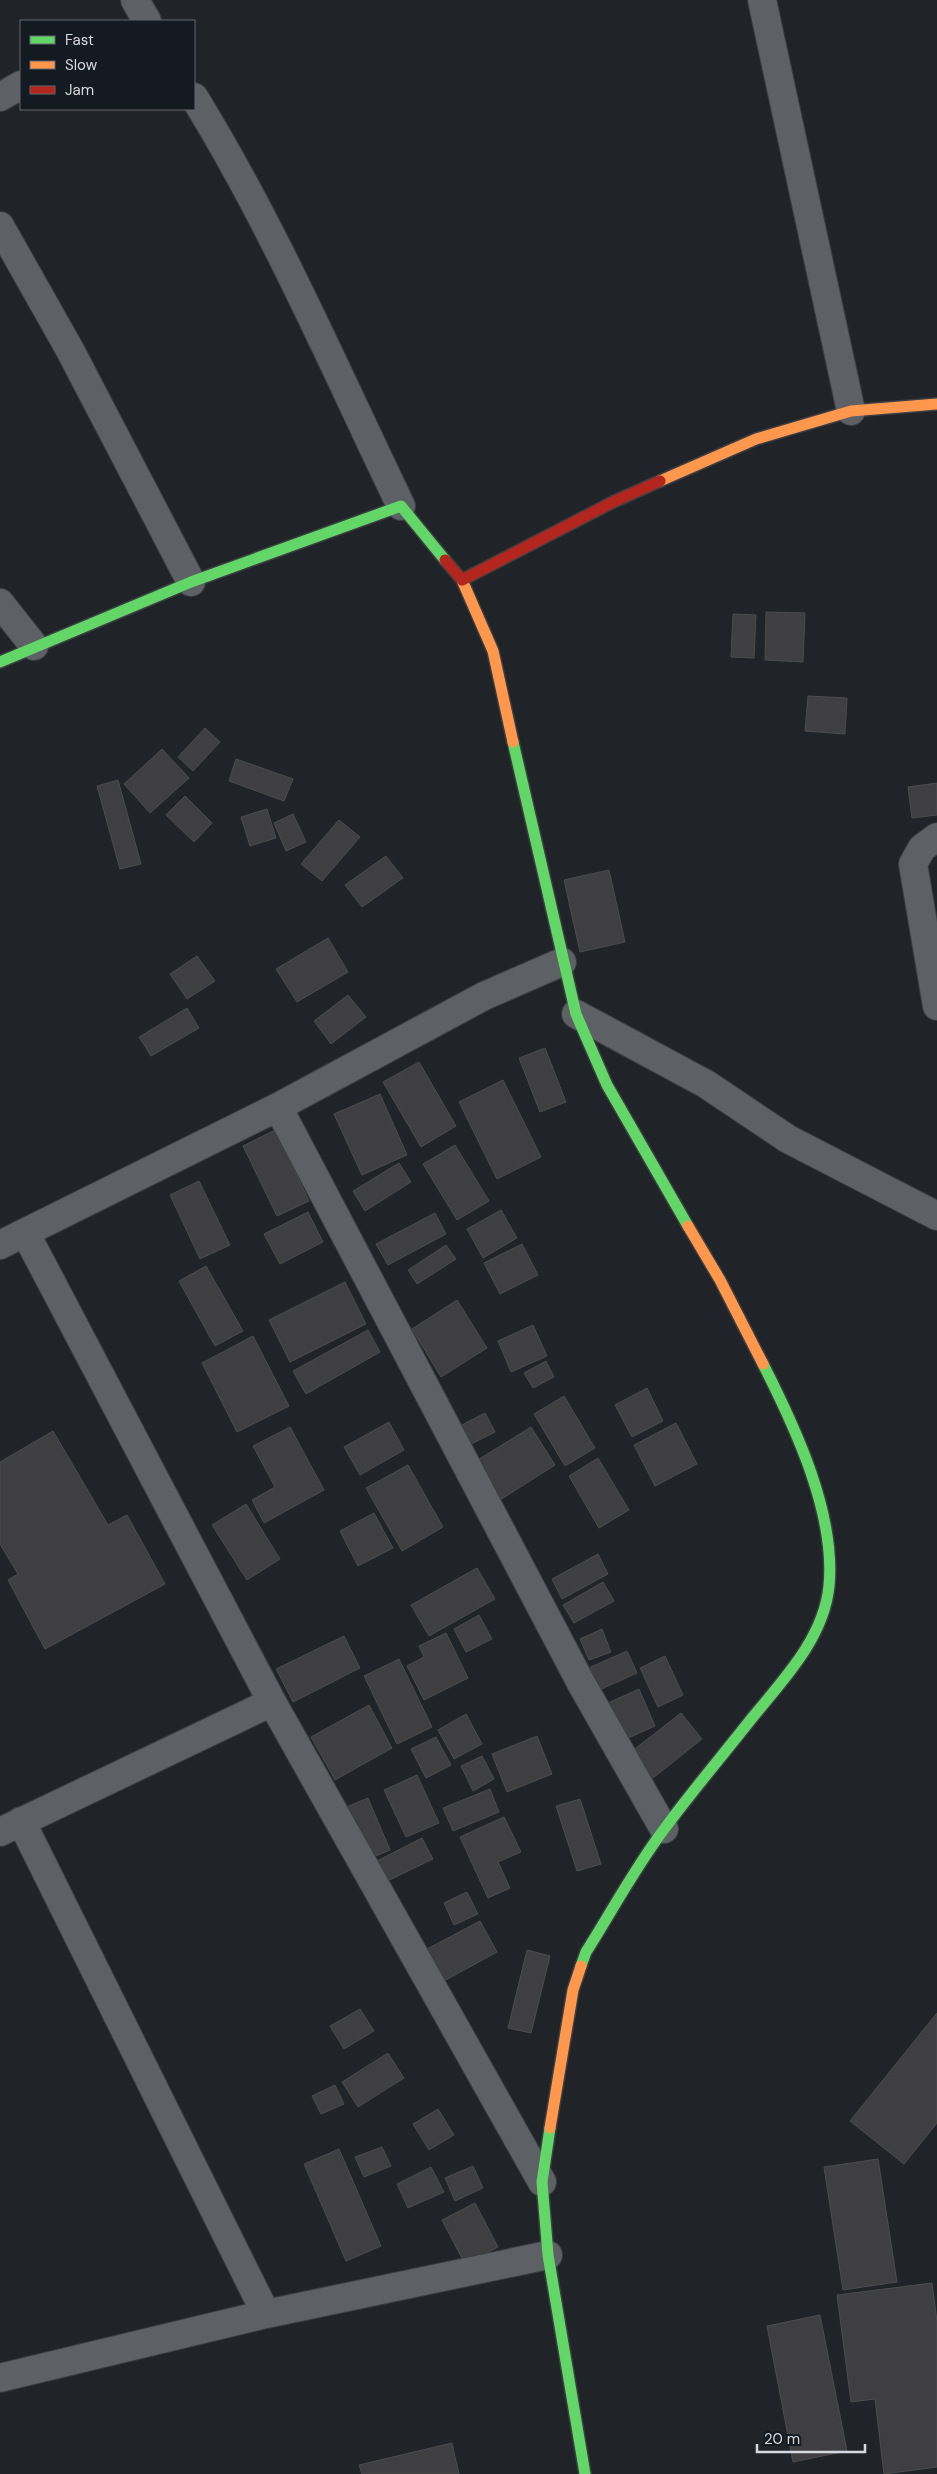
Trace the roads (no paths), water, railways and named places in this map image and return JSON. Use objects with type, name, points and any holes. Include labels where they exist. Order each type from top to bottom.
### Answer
[{"type":"street","points":[[762,0],[851,411]]},
{"type":"street","points":[[0,97],[20,86]]},
{"type":"street","points":[[195,99],[217,135],[285,264],[402,506],[462,580],[493,651],[562,962],[576,1014],[607,1085],[720,1280],[772,1382],[797,1439],[818,1501],[826,1533],[829,1587],[822,1616],[799,1660],[664,1829],[586,1952],[573,1990],[560,2059],[542,2182],[548,2254],[585,2474]]},
{"type":"street","points":[[0,226],[70,350],[191,582]]},
{"type":"street","points":[[462,580],[613,502],[756,439],[851,411],[937,404]]},
{"type":"street","points":[[0,662],[34,646],[191,582],[402,506]]},
{"type":"street","points":[[0,603],[34,646]]},
{"type":"street","points":[[937,837],[922,848],[913,864],[937,1006]]},
{"type":"street","points":[[0,1245],[26,1234],[278,1107],[484,996],[562,962]]},
{"type":"street","points":[[576,1014],[706,1084],[788,1139],[937,1216]]},
{"type":"street","points":[[278,1107],[581,1683],[664,1829]]},
{"type":"street","points":[[26,1234],[272,1702],[542,2182]]},
{"type":"street","points":[[266,2314],[11,1826],[272,1702]]},
{"type":"street","points":[[0,2378],[266,2314],[548,2254]]}]
